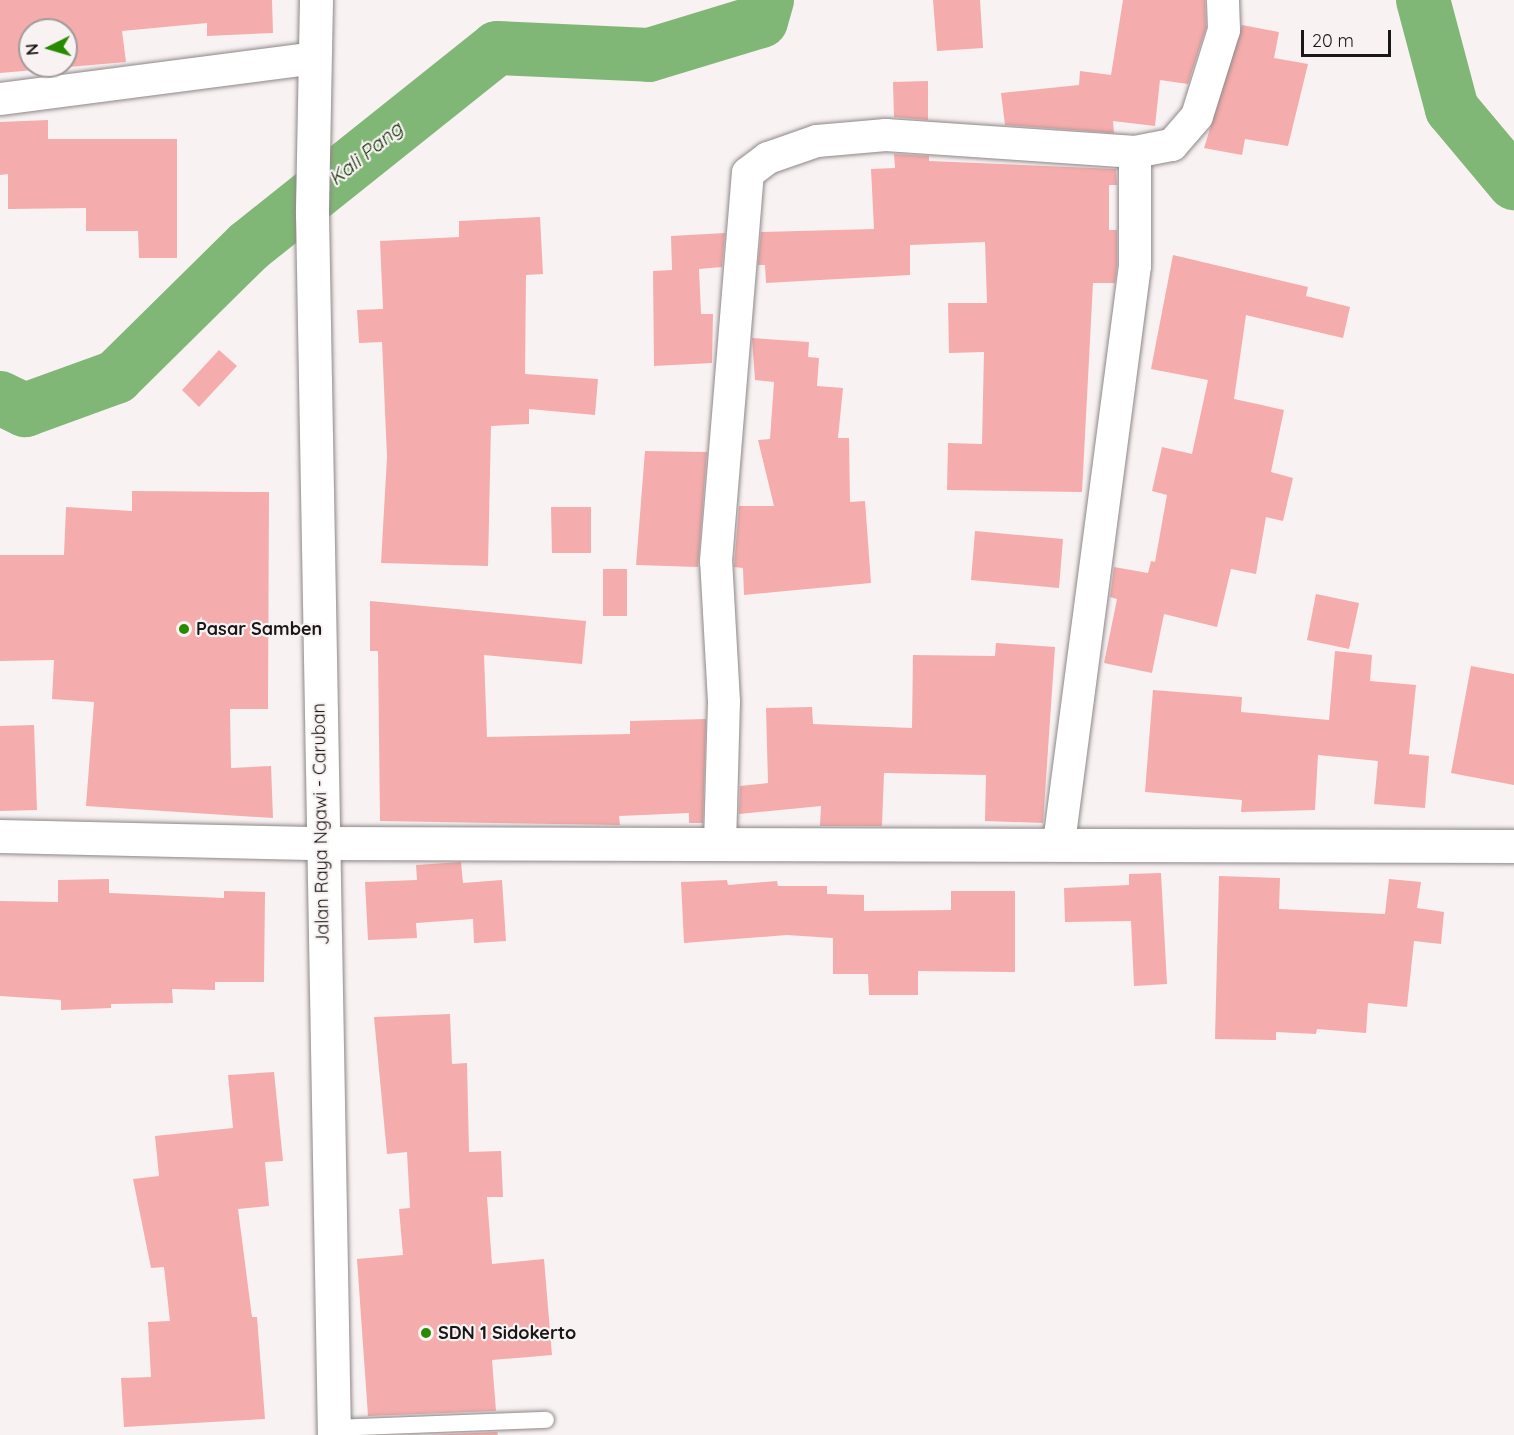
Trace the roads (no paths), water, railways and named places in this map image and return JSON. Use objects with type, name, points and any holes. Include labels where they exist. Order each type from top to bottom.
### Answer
[{"type":"main road","points":[[314,69],[316,0]]},
{"type":"main road","name":"Jalan Raya Ngawi - Caruban","points":[[314,69],[312,213],[320,843],[334,1431]]},
{"type":"main road","points":[[0,836],[320,843],[1059,843],[1514,846]]},
{"type":"street","points":[[720,844],[724,702],[716,561],[748,173],[768,158],[817,141],[886,135],[1135,152],[1172,146],[1197,116],[1224,30],[1223,0]]},
{"type":"street","points":[[0,99],[314,69]]},
{"type":"street","points":[[1059,843],[1135,266],[1135,152]]},
{"type":"lane","points":[[334,1431],[546,1420]]},
{"type":"waterway","name":"Kali Pang","points":[[0,398],[25,410],[116,377],[249,246],[497,48],[649,55],[761,21],[767,0]]},
{"type":"waterway","name":"Kali Pang","points":[[1423,0],[1452,109],[1514,183]]},
{"type":"place","name":"Pasar Samben","points":[[184,629]]},
{"type":"place","name":"SDN 1 Sidokerto","points":[[426,1333]]}]
